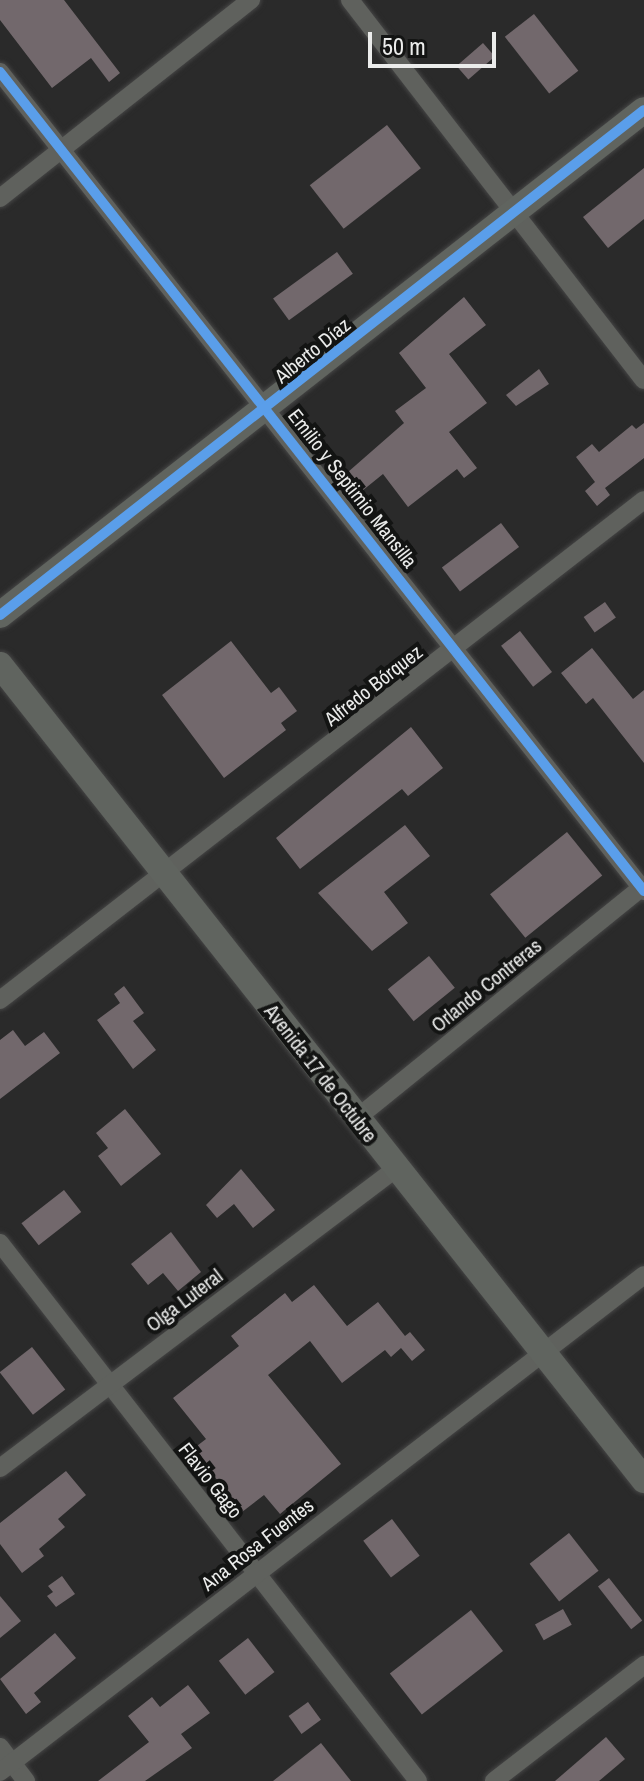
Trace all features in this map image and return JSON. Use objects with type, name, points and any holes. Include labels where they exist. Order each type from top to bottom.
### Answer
[{"type":"main road","name":"Alberto Díaz","points":[[0,615],[268,408],[644,110]]},
{"type":"main road","name":"Avenida 17 de Octubre","points":[[0,665],[644,1480]]},
{"type":"street","points":[[222,23],[226,0]]},
{"type":"street","points":[[0,198],[251,0]]},
{"type":"street","points":[[350,0],[644,380]]},
{"type":"street","name":"Emilio y Septimio Mansilla","points":[[0,72],[268,408],[454,650],[643,888]]},
{"type":"street","name":"Alfredo Bórquez","points":[[0,1000],[644,500]]},
{"type":"street","name":"Orlando Contreras","points":[[357,1118],[643,888]]},
{"type":"street","name":"Olga Luteral","points":[[0,1468],[396,1169]]},
{"type":"street","name":"Flavio Gago","points":[[0,1243],[418,1781]]},
{"type":"street","name":"Ana Rosa Fuentes","points":[[4,1760],[644,1275]]},
{"type":"street","points":[[494,1781],[644,1665]]},
{"type":"street","points":[[4,1760],[26,1781]]},
{"type":"building","points":[[0,0],[64,0],[120,73],[109,82],[91,58],[52,88],[0,20]]},
{"type":"building","points":[[534,14],[578,71],[549,94],[505,37]]},
{"type":"building","points":[[483,43],[495,57],[468,80],[457,66]]},
{"type":"building","points":[[387,125],[421,168],[344,229],[310,185]]},
{"type":"building","points":[[644,168],[644,219],[608,248],[583,217]]},
{"type":"building","points":[[337,252],[353,274],[289,320],[273,298]]},
{"type":"building","points":[[464,297],[486,325],[449,354],[487,403],[449,432],[477,468],[464,478],[457,469],[408,507],[383,474],[362,491],[348,472],[404,423],[395,411],[426,388],[399,353]]},
{"type":"building","points":[[539,369],[549,384],[516,406],[506,395]]},
{"type":"building","points":[[644,423],[644,458],[605,488],[610,495],[597,506],[585,491],[595,482],[576,457],[592,444],[599,452],[632,425],[636,429]]},
{"type":"building","points":[[501,523],[519,547],[460,591],[442,568]]},
{"type":"building","points":[[605,602],[616,618],[595,632],[584,617]]},
{"type":"building","points":[[520,631],[552,672],[533,687],[501,646]]},
{"type":"building","points":[[231,641],[271,693],[279,687],[297,711],[281,723],[286,730],[224,778],[162,695]]},
{"type":"building","points":[[592,648],[633,699],[644,690],[644,763],[593,698],[586,704],[561,673]]},
{"type":"building","points":[[411,727],[443,768],[408,796],[402,789],[300,869],[276,838]]},
{"type":"building","points":[[405,825],[430,856],[384,892],[408,923],[372,951],[318,893]]},
{"type":"building","points":[[567,832],[602,876],[525,938],[490,894]]},
{"type":"building","points":[[429,956],[455,988],[414,1021],[388,989]]},
{"type":"building","points":[[124,986],[144,1013],[133,1021],[156,1050],[133,1069],[97,1020],[120,1003],[114,994]]},
{"type":"building","points":[[13,1030],[25,1046],[44,1032],[60,1053],[0,1099],[0,1040]]},
{"type":"building","points":[[125,1109],[161,1154],[121,1186],[98,1156],[108,1148],[96,1133]]},
{"type":"building","points":[[241,1169],[275,1210],[253,1228],[234,1204],[217,1218],[206,1205]]},
{"type":"building","points":[[64,1190],[81,1212],[39,1245],[21,1223]]},
{"type":"building","points":[[171,1232],[201,1272],[178,1291],[163,1273],[148,1285],[131,1264]]},
{"type":"building","points":[[314,1285],[347,1326],[378,1302],[405,1336],[410,1332],[425,1350],[412,1361],[401,1348],[391,1357],[385,1350],[342,1383],[310,1341],[268,1375],[341,1464],[280,1514],[264,1495],[242,1512],[193,1449],[206,1439],[173,1398],[239,1346],[231,1336],[285,1293],[292,1302]]},
{"type":"building","points":[[32,1347],[65,1390],[33,1415],[0,1373]]},
{"type":"building","points":[[66,1471],[86,1495],[58,1519],[65,1527],[39,1549],[44,1556],[22,1573],[0,1544],[0,1523]]},
{"type":"building","points":[[392,1519],[420,1556],[391,1577],[363,1541]]},
{"type":"building","points":[[569,1533],[599,1571],[559,1602],[530,1564]]},
{"type":"building","points":[[62,1576],[75,1594],[56,1607],[47,1596],[53,1592],[48,1586]]},
{"type":"building","points":[[609,1578],[642,1621],[631,1629],[598,1587]]},
{"type":"building","points":[[0,1596],[21,1621],[0,1638]]},
{"type":"building","points":[[563,1609],[572,1625],[544,1640],[535,1625]]},
{"type":"building","points":[[471,1610],[503,1651],[422,1714],[390,1673]]},
{"type":"building","points":[[55,1633],[76,1658],[34,1693],[41,1702],[26,1714],[0,1679]]},
{"type":"building","points":[[248,1638],[274,1672],[245,1695],[219,1661]]},
{"type":"building","points":[[188,1685],[210,1713],[181,1734],[192,1748],[145,1781],[98,1781],[149,1742],[128,1716],[152,1697],[160,1707]]},
{"type":"building","points":[[308,1702],[321,1720],[302,1734],[289,1716]]},
{"type":"building","points":[[606,1737],[625,1759],[599,1781],[555,1781]]},
{"type":"building","points":[[321,1743],[351,1781],[273,1781]]},
{"type":"cycle path","points":[[0,72],[644,891]]},
{"type":"cycle path","points":[[0,615],[644,110]]}]
